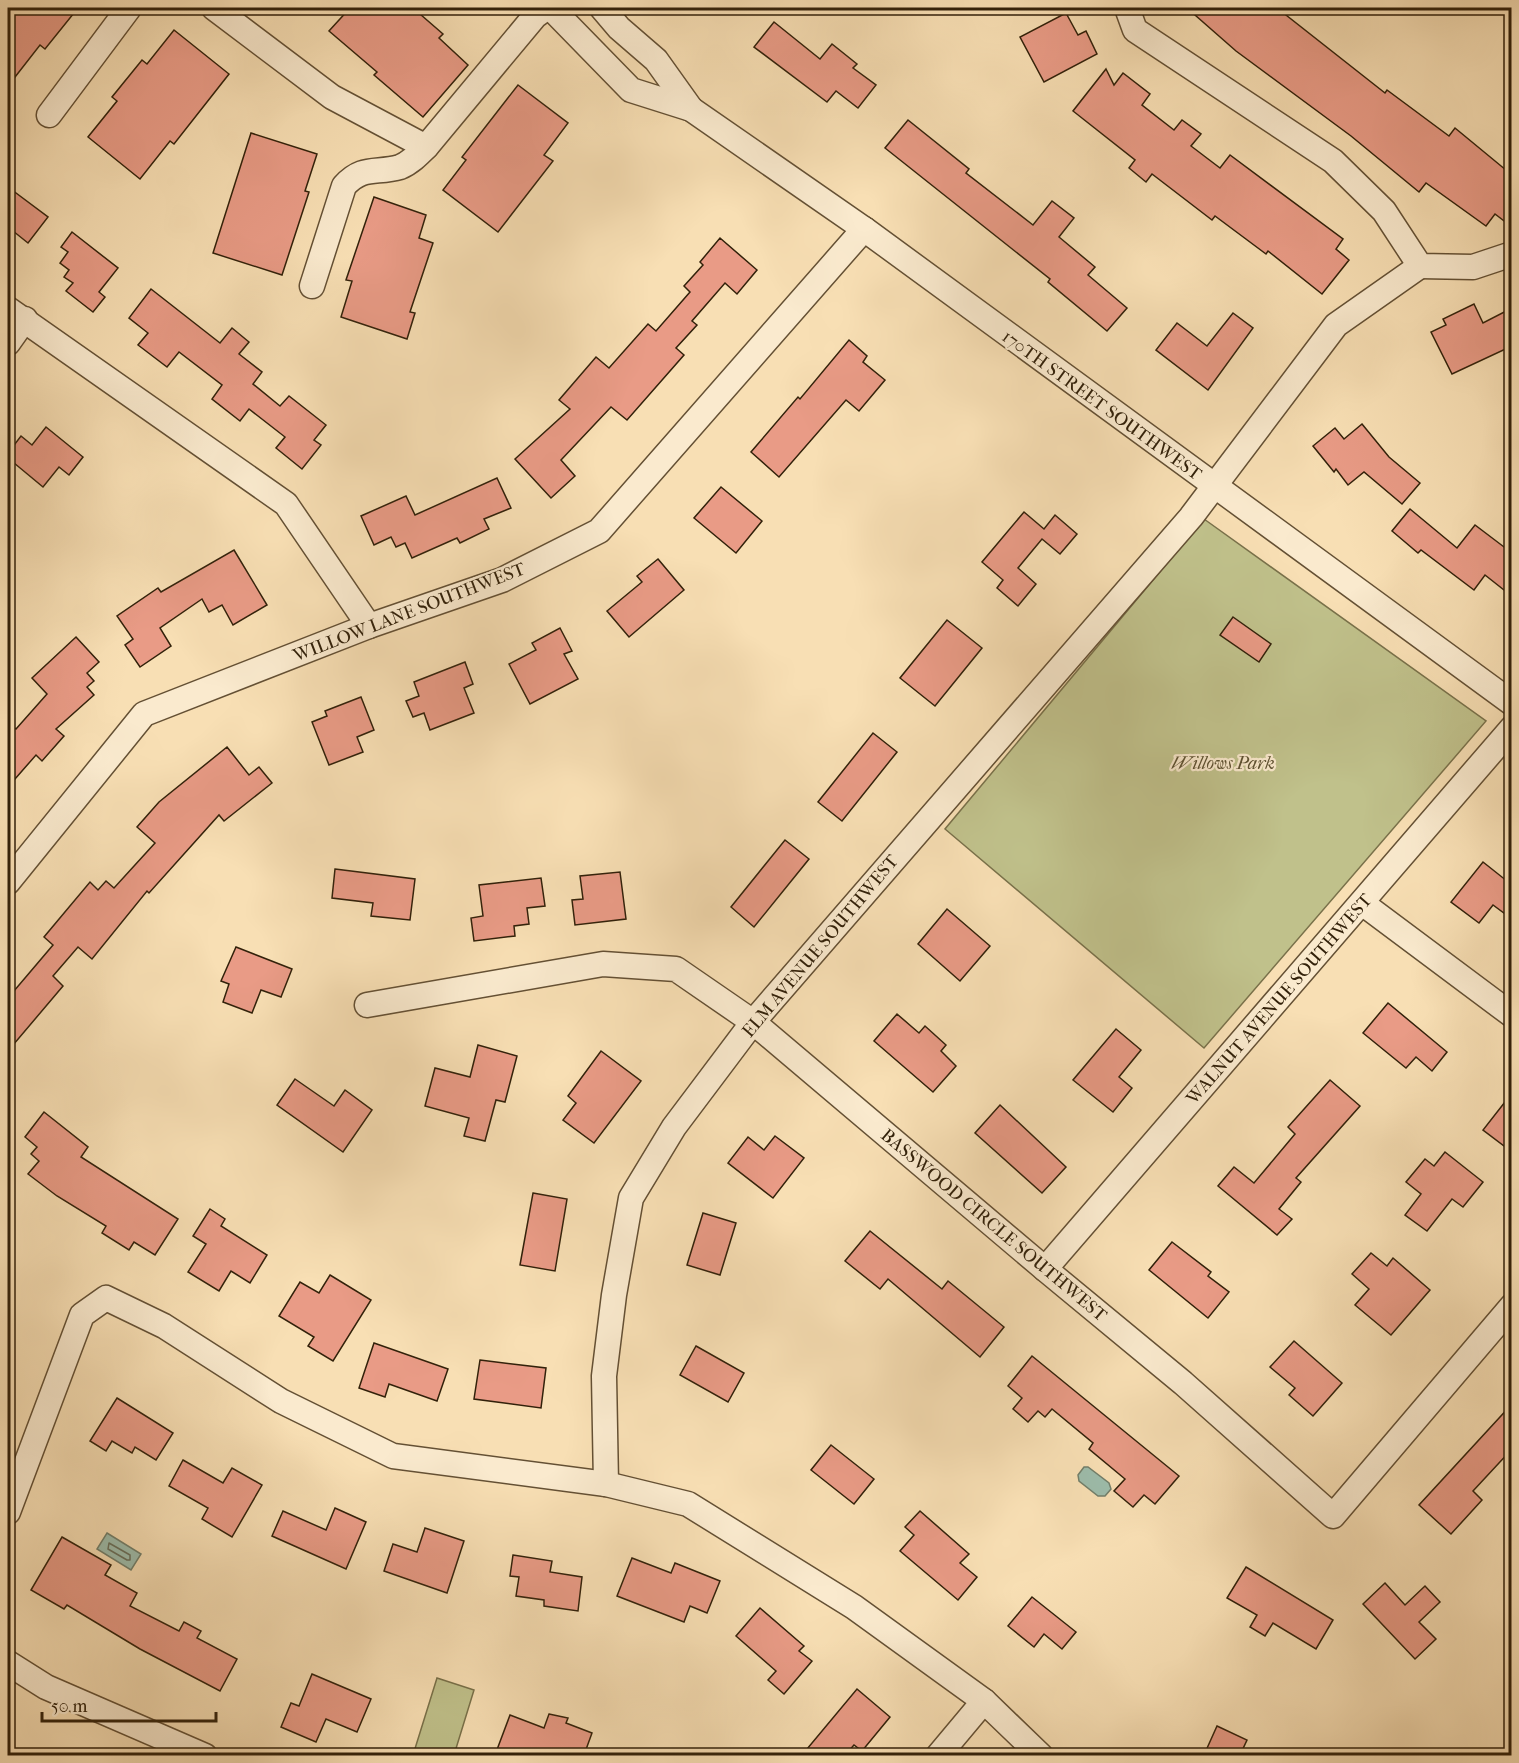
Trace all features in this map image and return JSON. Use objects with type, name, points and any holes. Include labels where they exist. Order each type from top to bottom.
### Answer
[{"type":"street","points":[[49,115],[129,8]]},
{"type":"street","points":[[214,8],[332,97],[426,147]]},
{"type":"street","points":[[312,286],[344,186],[354,175],[401,166],[415,159],[535,16],[546,8]]},
{"type":"street","name":"170TH STREET SOUTHWEST","points":[[551,8],[631,90],[690,109],[864,229],[1212,486],[1512,703]]},
{"type":"street","name":"170TH STREET SOUTHWEST","points":[[602,8],[619,28],[656,60],[690,109]]},
{"type":"street","points":[[1127,8],[1135,30],[1333,161],[1384,211],[1420,266],[1473,267],[1512,254]]},
{"type":"street","name":"WILLOW LANE SOUTHWEST","points":[[8,882],[144,714],[369,626],[502,580],[599,531],[864,229]]},
{"type":"street","name":"ELM AVENUE SOUTHWEST","points":[[606,1484],[604,1376],[614,1295],[631,1198],[674,1126],[753,1022],[1191,517],[1212,486],[1336,325],[1420,266]]},
{"type":"street","points":[[8,343],[16,314],[286,504],[369,626]]},
{"type":"street","name":"WALNUT AVENUE SOUTHWEST","points":[[1044,1269],[1512,728]]},
{"type":"street","points":[[1362,903],[1512,1015]]},
{"type":"street","name":"BASSWOOD CIRCLE SOUTHWEST","points":[[366,1005],[603,964],[676,969],[753,1022],[1044,1269],[1184,1383],[1333,1516],[1512,1306]]},
{"type":"street","points":[[8,1512],[82,1315],[106,1298],[164,1326],[281,1401],[393,1456],[606,1484],[688,1504],[854,1607],[984,1701],[1041,1755]]},
{"type":"street","points":[[8,1663],[46,1688],[205,1755]]},
{"type":"street","points":[[938,1755],[984,1701]]},
{"type":"green space","name":"Willows Park","points":[[1204,519],[1486,721],[1204,1048],[945,829]]},
{"type":"green space","points":[[437,1678],[474,1690],[454,1755],[413,1755]]},
{"type":"water","points":[[1084,1467],[1088,1467],[1109,1483],[1111,1489],[1105,1496],[1098,1496],[1079,1481],[1078,1475]]},
{"type":"water","points":[[107,1533],[141,1554],[131,1570],[97,1549]]},
{"type":"building","points":[[8,8],[78,8],[45,49],[40,45],[8,86]]},
{"type":"building","points":[[350,8],[413,8],[443,34],[439,38],[468,65],[423,117],[374,75],[377,72],[329,31]]},
{"type":"building","points":[[1187,8],[1277,8],[1385,93],[1387,90],[1449,136],[1455,128],[1512,175],[1512,227],[1495,214],[1486,226],[1426,183],[1419,192],[1351,136],[1236,51]]},
{"type":"building","points":[[1066,13],[1078,35],[1086,31],[1097,54],[1044,82],[1020,37]]},
{"type":"building","points":[[774,22],[820,59],[832,44],[857,64],[853,68],[876,85],[858,108],[836,91],[827,102],[754,47]]},
{"type":"building","points":[[174,30],[229,74],[174,144],[170,141],[140,179],[88,137],[117,101],[112,97],[142,60],[147,64]]},
{"type":"building","points":[[1106,69],[1114,85],[1123,73],[1150,94],[1142,105],[1174,130],[1182,120],[1201,134],[1191,146],[1220,168],[1230,155],[1343,239],[1336,249],[1349,260],[1322,294],[1268,251],[1266,254],[1215,216],[1212,220],[1152,174],[1146,182],[1129,168],[1135,160],[1073,111]]},
{"type":"building","points":[[518,85],[568,123],[544,155],[553,161],[498,232],[443,190],[466,160],[462,157]]},
{"type":"building","points":[[908,120],[969,169],[966,173],[1033,225],[1052,201],[1074,218],[1059,237],[1095,267],[1088,275],[1127,308],[1107,331],[1048,282],[1050,279],[885,148]]},
{"type":"building","points":[[251,133],[317,154],[305,191],[309,192],[282,275],[213,253]]},
{"type":"building","points":[[8,187],[48,217],[28,243],[8,227]]},
{"type":"building","points":[[374,197],[426,215],[419,238],[433,243],[410,312],[415,313],[407,339],[341,317],[352,281],[346,280]]},
{"type":"building","points":[[72,232],[118,268],[99,292],[105,297],[93,312],[66,291],[73,283],[64,277],[69,270],[60,263],[68,252],[61,247]]},
{"type":"building","points":[[720,238],[757,270],[737,294],[725,283],[692,321],[697,325],[676,348],[684,355],[627,420],[611,407],[561,460],[575,476],[551,498],[515,459],[570,409],[559,400],[596,357],[609,368],[648,324],[656,331],[690,292],[684,286],[703,265],[700,262]]},
{"type":"building","points":[[151,289],[220,343],[232,328],[249,342],[239,354],[262,372],[253,384],[280,406],[289,396],[326,425],[314,440],[321,445],[302,469],[276,448],[285,437],[249,409],[240,421],[212,399],[222,385],[179,352],[167,367],[138,345],[148,333],[129,318]]},
{"type":"building","points":[[1474,304],[1483,323],[1512,308],[1512,346],[1452,374],[1431,332],[1446,325],[1443,319]]},
{"type":"building","points":[[1233,313],[1253,328],[1208,390],[1156,350],[1177,323],[1207,346]]},
{"type":"building","points":[[849,340],[867,356],[863,362],[885,380],[859,411],[846,400],[779,477],[751,452],[798,397],[800,399]]},
{"type":"building","points":[[1362,424],[1389,457],[1420,483],[1402,504],[1364,472],[1348,485],[1313,446],[1335,428],[1344,439]]},
{"type":"building","points":[[46,427],[83,457],[69,475],[59,467],[43,487],[8,458],[8,453],[21,436],[32,445]]},
{"type":"building","points":[[497,478],[511,508],[484,519],[489,529],[460,543],[457,538],[412,558],[405,543],[396,547],[391,537],[374,545],[361,516],[406,496],[415,515]]},
{"type":"building","points":[[721,487],[762,521],[736,553],[694,518]]},
{"type":"building","points":[[1410,509],[1457,548],[1475,525],[1512,553],[1512,580],[1504,590],[1485,575],[1474,590],[1421,550],[1418,553],[1392,531]]},
{"type":"building","points":[[1024,512],[1044,529],[1055,515],[1077,534],[1060,554],[1042,539],[1018,568],[1036,584],[1018,606],[997,588],[1003,580],[982,562]]},
{"type":"building","points":[[234,550],[267,605],[233,625],[222,605],[209,612],[202,599],[160,628],[171,646],[140,667],[125,645],[133,639],[117,616],[158,588],[161,592]]},
{"type":"building","points":[[658,559],[684,590],[629,637],[607,611],[642,582],[637,576]]},
{"type":"building","points":[[1233,617],[1271,644],[1259,662],[1220,635]]},
{"type":"building","points":[[947,620],[982,648],[935,706],[900,678]]},
{"type":"building","points":[[560,628],[572,651],[564,654],[578,679],[530,704],[509,664],[536,650],[532,643]]},
{"type":"building","points":[[76,637],[99,662],[87,673],[94,681],[87,687],[94,695],[56,729],[64,736],[42,761],[36,755],[8,787],[8,723],[16,729],[47,694],[32,678]]},
{"type":"building","points":[[465,662],[473,684],[464,688],[474,713],[430,730],[424,713],[413,717],[406,701],[419,696],[414,682]]},
{"type":"building","points":[[361,697],[374,730],[357,737],[363,752],[329,765],[312,722],[327,716],[325,711]]},
{"type":"building","points":[[873,733],[897,752],[842,821],[818,802]]},
{"type":"building","points":[[227,747],[249,775],[259,767],[272,783],[224,821],[219,815],[149,893],[147,891],[92,959],[78,947],[53,976],[63,986],[8,1051],[8,998],[53,945],[44,937],[90,882],[98,890],[106,881],[114,888],[155,843],[137,827],[159,802]]},
{"type":"building","points":[[785,840],[809,859],[754,927],[731,907]]},
{"type":"building","points":[[1483,862],[1512,885],[1512,919],[1493,905],[1479,923],[1451,902]]},
{"type":"building","points":[[335,869],[415,879],[410,920],[371,916],[373,903],[332,898]]},
{"type":"building","points":[[620,872],[626,919],[575,925],[572,900],[583,899],[580,876]]},
{"type":"building","points":[[541,878],[545,906],[527,908],[529,924],[514,926],[515,936],[474,941],[471,918],[483,916],[479,885]]},
{"type":"building","points":[[947,909],[990,946],[960,981],[918,944]]},
{"type":"building","points":[[236,947],[292,969],[281,997],[261,990],[252,1013],[223,1002],[229,984],[221,981]]},
{"type":"building","points":[[1388,1003],[1447,1052],[1432,1071],[1416,1057],[1406,1068],[1363,1033]]},
{"type":"building","points":[[897,1014],[919,1033],[925,1026],[946,1045],[941,1051],[956,1066],[933,1092],[874,1041]]},
{"type":"building","points":[[1116,1029],[1141,1050],[1119,1077],[1132,1088],[1113,1112],[1073,1080]]},
{"type":"building","points":[[478,1045],[517,1056],[505,1102],[496,1100],[485,1141],[464,1136],[469,1118],[425,1106],[435,1068],[470,1077]]},
{"type":"building","points":[[601,1051],[641,1081],[594,1143],[563,1120],[576,1103],[568,1096]]},
{"type":"building","points":[[295,1079],[334,1106],[345,1090],[372,1110],[343,1152],[277,1105]]},
{"type":"building","points":[[1330,1080],[1360,1106],[1296,1178],[1301,1182],[1279,1209],[1292,1219],[1277,1235],[1218,1186],[1234,1167],[1254,1183],[1295,1134],[1288,1127]]},
{"type":"building","points":[[1512,1093],[1512,1152],[1483,1130]]},
{"type":"building","points":[[1000,1105],[1066,1167],[1042,1193],[975,1133]]},
{"type":"building","points":[[44,1112],[88,1147],[81,1157],[178,1219],[155,1255],[134,1242],[129,1250],[102,1233],[106,1226],[57,1196],[28,1174],[39,1161],[31,1154],[37,1147],[25,1137]]},
{"type":"building","points":[[775,1136],[804,1158],[773,1198],[728,1163],[748,1137],[764,1150]]},
{"type":"building","points":[[1445,1152],[1483,1182],[1463,1207],[1452,1199],[1427,1231],[1405,1215],[1421,1194],[1406,1182],[1425,1159],[1434,1166]]},
{"type":"building","points":[[533,1193],[567,1199],[555,1271],[520,1265]]},
{"type":"building","points":[[210,1209],[225,1219],[221,1226],[267,1255],[250,1283],[231,1271],[219,1291],[188,1272],[206,1244],[193,1236]]},
{"type":"building","points":[[703,1213],[736,1223],[720,1275],[687,1265]]},
{"type":"building","points":[[870,1231],[942,1289],[948,1281],[1004,1327],[980,1357],[888,1279],[880,1289],[845,1261]]},
{"type":"building","points":[[1172,1242],[1211,1272],[1208,1276],[1229,1292],[1208,1318],[1149,1270]]},
{"type":"building","points":[[1371,1253],[1387,1266],[1393,1258],[1430,1290],[1391,1335],[1355,1305],[1369,1289],[1352,1274]]},
{"type":"building","points":[[330,1275],[371,1300],[333,1361],[308,1346],[314,1337],[279,1316],[300,1282],[319,1293]]},
{"type":"building","points":[[1294,1341],[1342,1383],[1313,1416],[1289,1395],[1295,1388],[1270,1367]]},
{"type":"building","points":[[374,1343],[448,1369],[437,1401],[389,1384],[385,1397],[359,1388]]},
{"type":"building","points":[[696,1346],[744,1373],[728,1402],[680,1375]]},
{"type":"building","points":[[1032,1356],[1179,1476],[1155,1504],[1144,1495],[1133,1507],[1114,1491],[1125,1479],[1089,1449],[1093,1443],[1052,1409],[1045,1417],[1038,1411],[1028,1422],[1013,1409],[1022,1398],[1008,1386]]},
{"type":"building","points":[[480,1360],[546,1368],[541,1408],[474,1399]]},
{"type":"building","points":[[117,1398],[173,1433],[156,1460],[135,1447],[132,1453],[112,1441],[106,1451],[90,1441]]},
{"type":"building","points":[[1512,1404],[1512,1449],[1473,1491],[1482,1500],[1451,1534],[1419,1505]]},
{"type":"building","points":[[831,1445],[874,1479],[854,1504],[811,1470]]},
{"type":"building","points":[[183,1460],[223,1483],[232,1468],[262,1485],[232,1537],[202,1519],[208,1508],[169,1486]]},
{"type":"building","points":[[335,1508],[366,1522],[346,1569],[272,1536],[283,1511],[326,1530]]},
{"type":"building","points":[[920,1511],[969,1554],[960,1563],[977,1577],[958,1600],[900,1551],[914,1535],[905,1527]]},
{"type":"building","points":[[425,1528],[464,1541],[447,1593],[384,1571],[393,1544],[417,1552]]},
{"type":"building","points":[[62,1537],[111,1565],[105,1575],[137,1593],[130,1606],[179,1631],[184,1622],[201,1631],[197,1638],[237,1659],[220,1691],[140,1649],[67,1605],[64,1609],[31,1590]]},
{"type":"building","points":[[513,1555],[552,1561],[550,1572],[582,1577],[578,1611],[544,1606],[544,1600],[516,1596],[519,1577],[510,1576]]},
{"type":"building","points":[[632,1558],[671,1573],[675,1563],[720,1581],[707,1613],[690,1606],[684,1622],[617,1596]]},
{"type":"building","points":[[1246,1567],[1333,1620],[1316,1649],[1273,1623],[1265,1636],[1250,1627],[1257,1615],[1227,1598]]},
{"type":"building","points":[[1385,1583],[1405,1605],[1425,1586],[1440,1602],[1419,1622],[1436,1639],[1415,1659],[1363,1604]]},
{"type":"building","points":[[1032,1597],[1076,1632],[1062,1649],[1044,1634],[1034,1647],[1008,1626]]},
{"type":"building","points":[[760,1608],[804,1646],[799,1651],[812,1661],[784,1694],[768,1680],[776,1671],[736,1636]]},
{"type":"building","points":[[312,1674],[371,1699],[357,1732],[326,1719],[316,1742],[281,1727],[291,1703],[299,1706]]},
{"type":"building","points":[[857,1689],[890,1717],[862,1751],[854,1745],[845,1755],[802,1755]]},
{"type":"building","points":[[549,1714],[568,1718],[566,1723],[592,1733],[584,1755],[495,1755],[510,1715],[544,1728]]},
{"type":"building","points":[[1217,1726],[1247,1740],[1240,1755],[1204,1755]]}]
